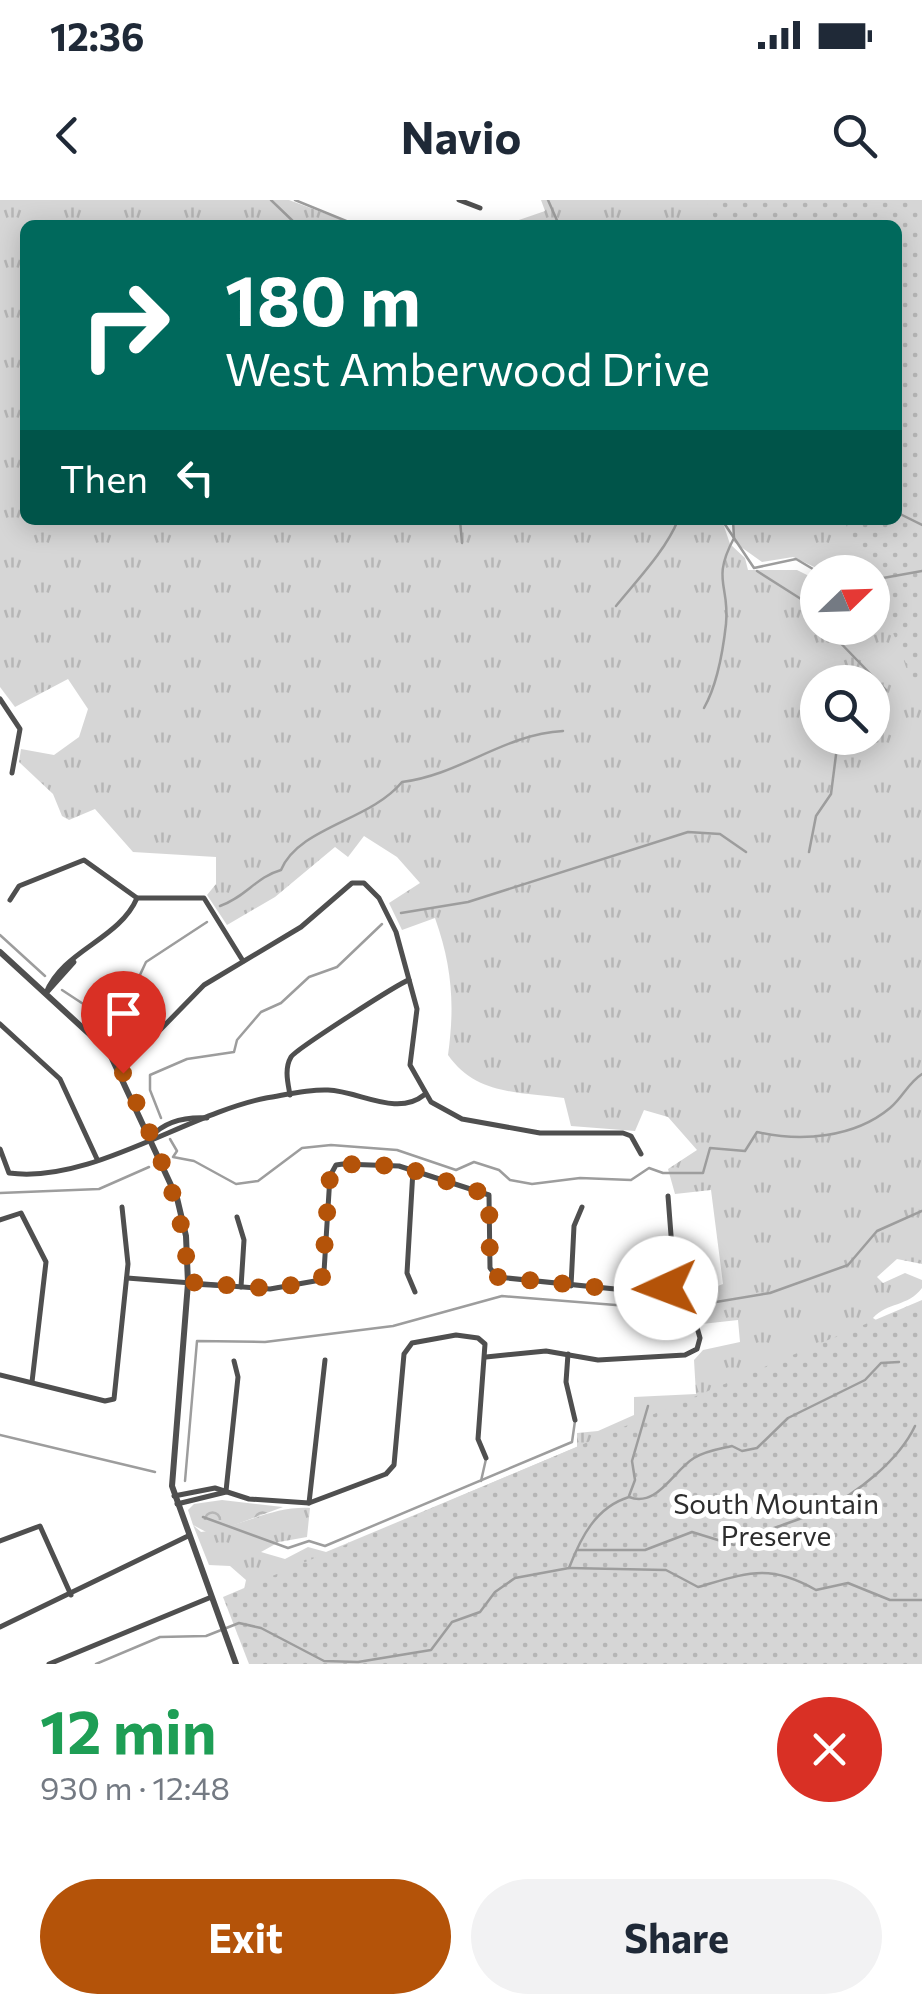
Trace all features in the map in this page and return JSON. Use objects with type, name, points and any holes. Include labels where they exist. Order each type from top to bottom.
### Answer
[{"type":"street","points":[[459,200],[480,208]]},
{"type":"street","points":[[0,699],[20,729],[12,773]]},
{"type":"street","points":[[0,718],[10,712]]},
{"type":"street","points":[[10,900],[19,886],[84,860],[137,898],[204,898],[244,961]]},
{"type":"street","points":[[160,1030],[204,986],[301,927],[352,883],[364,883],[380,898],[393,924],[409,980],[416,1009],[410,1065],[424,1095],[462,1119],[540,1132],[622,1133],[630,1136],[640,1154]]},
{"type":"street","points":[[46,993],[97,938],[125,921],[137,898]]},
{"type":"street","points":[[0,952],[109,1052],[180,1207],[188,1282],[171,1466],[176,1500],[214,1614],[236,1664]]},
{"type":"street","points":[[290,1095],[287,1066],[296,1050],[344,1023],[388,988],[409,980]]},
{"type":"street","points":[[0,1024],[60,1079],[97,1160]]},
{"type":"street","points":[[150,1137],[264,1099],[290,1095],[328,1090],[396,1104],[414,1102],[424,1095]]},
{"type":"street","points":[[0,1149],[8,1173],[62,1170],[97,1160],[177,1121],[212,1118]]},
{"type":"street","points":[[177,1121],[180,1129]]},
{"type":"street","points":[[128,1278],[277,1289],[322,1277],[330,1176],[336,1165],[413,1170],[489,1195],[493,1273],[571,1286],[674,1288],[685,1292],[700,1338],[697,1349],[686,1355],[598,1360],[546,1351],[486,1357]]},
{"type":"street","points":[[413,1170],[406,1273],[415,1292]]},
{"type":"street","points":[[668,1196],[674,1288]]},
{"type":"street","points":[[571,1286],[574,1226],[582,1207]]},
{"type":"street","points":[[0,1375],[105,1401],[114,1399],[128,1278],[122,1208]]},
{"type":"street","points":[[0,1220],[21,1213],[46,1262],[32,1382]]},
{"type":"street","points":[[237,1217],[244,1240],[242,1287]]},
{"type":"street","points":[[176,1500],[226,1492],[249,1499],[309,1503],[392,1470],[408,1346],[432,1338],[478,1338],[485,1344],[478,1438],[486,1458]]},
{"type":"street","points":[[568,1354],[568,1397],[575,1420]]},
{"type":"street","points":[[226,1492],[238,1377],[234,1360]]},
{"type":"street","points":[[309,1503],[325,1360]]},
{"type":"street","points":[[207,1494],[226,1492]]},
{"type":"street","points":[[0,1540],[40,1526],[72,1595]]},
{"type":"street","points":[[0,1627],[72,1595],[106,1572],[188,1536]]},
{"type":"street","points":[[49,1664],[210,1598]]},
{"type":"green space","points":[[0,200],[289,200],[343,220],[20,220],[20,525],[724,525],[730,544],[745,558],[748,570],[800,572],[800,645],[890,645],[890,589],[922,581],[922,1264],[897,1259],[877,1277],[883,1283],[905,1273],[922,1280],[922,1288],[873,1318],[879,1322],[922,1664],[243,1594],[246,1580],[230,1566],[209,1565],[193,1525],[201,1532],[282,1510],[310,1508],[307,1537],[279,1542],[261,1552],[285,1559],[308,1547],[326,1552],[577,1447],[577,1433],[598,1431],[634,1415],[634,1397],[696,1394],[694,1360],[703,1350],[740,1342],[738,1320],[702,1324],[694,1295],[723,1284],[711,1190],[675,1194],[668,1169],[697,1150],[668,1117],[644,1110],[635,1131],[571,1126],[564,1098],[485,1085],[459,1068],[448,1055],[451,986],[445,953],[435,918],[402,930],[389,903],[420,883],[397,857],[364,836],[348,857],[335,847],[275,897],[227,925],[207,895],[216,884],[216,857],[133,852],[95,809],[69,820],[62,816],[53,794],[19,762],[21,749],[54,755],[79,737],[88,709],[68,679],[15,707],[0,687]]},
{"type":"green space","points":[[541,200],[922,200],[917,567],[890,568],[890,555],[800,555],[800,560],[793,557],[762,562],[734,542],[734,525],[902,525],[902,220],[519,220],[545,211]]},
{"type":"green space","points":[[706,200],[922,200],[922,701],[890,626],[890,555],[859,555],[846,525],[902,525],[902,220],[715,220]]},
{"type":"green space","name":"South Mountain Preserve","points":[[922,1300],[922,1664],[249,1664],[223,1597]]},
{"type":"green space","points":[[222,1500],[283,1507],[210,1534],[193,1525],[188,1510],[194,1504]]},
{"type":"waterway","points":[[271,200],[292,220]]},
{"type":"waterway","points":[[295,200],[344,220]]},
{"type":"waterway","points":[[548,200],[557,220]]},
{"type":"waterway","points":[[902,515],[922,525]]},
{"type":"waterway","points":[[460,525],[462,543]]},
{"type":"waterway","points":[[616,606],[659,553],[676,525]]},
{"type":"waterway","points":[[704,708],[719,668],[726,624],[722,574],[734,538],[725,525]]},
{"type":"waterway","points":[[733,525],[734,538],[754,568],[800,561]]},
{"type":"waterway","points":[[757,571],[800,598]]},
{"type":"waterway","points":[[890,577],[922,571]]},
{"type":"waterway","points":[[842,645],[862,665]]},
{"type":"waterway","points":[[220,906],[281,870],[303,844],[372,806],[402,782],[443,772],[521,739],[563,731]]},
{"type":"waterway","points":[[809,852],[816,816],[831,794],[836,755]]},
{"type":"waterway","points":[[401,913],[468,902],[688,832],[720,834],[746,852]]},
{"type":"waterway","points":[[62,990],[100,1015],[124,985],[139,977],[146,962],[207,922]]},
{"type":"waterway","points":[[161,1118],[150,1090],[150,1075],[187,1059],[234,1052],[237,1040],[261,1012],[281,1003],[309,977],[337,967],[382,924]]},
{"type":"waterway","points":[[0,935],[45,976]]},
{"type":"waterway","points":[[170,1139],[177,1151],[173,1157],[194,1161],[236,1184],[258,1181],[302,1148],[331,1145],[397,1150],[456,1170],[474,1162],[499,1170],[510,1180],[532,1184],[580,1178],[631,1180],[649,1168],[663,1173],[703,1173],[710,1148],[745,1151],[757,1132],[809,1137],[860,1126],[890,1108],[922,1074]]},
{"type":"waterway","points":[[0,1193],[99,1189],[149,1167]]},
{"type":"waterway","points":[[185,1481],[197,1341],[265,1342],[393,1326],[502,1296],[641,1307],[698,1305],[770,1293],[848,1265],[877,1231],[922,1211]]},
{"type":"waterway","points":[[96,1664],[160,1637],[206,1636],[239,1623],[261,1628],[324,1661],[358,1662],[431,1650],[452,1622],[480,1612],[495,1592],[515,1578],[569,1568],[591,1525],[607,1508],[629,1497],[639,1499],[656,1493],[686,1464],[703,1454],[732,1446],[742,1451],[757,1448],[788,1418],[865,1380],[881,1363],[899,1362]]},
{"type":"waterway","points":[[629,1496],[635,1480],[632,1461],[648,1406]]},
{"type":"waterway","points":[[203,1517],[288,1548],[309,1541],[325,1546],[572,1442],[575,1421]]},
{"type":"waterway","points":[[578,1550],[645,1550],[692,1532],[734,1545],[849,1495],[888,1463],[915,1426]]},
{"type":"waterway","points":[[0,1435],[155,1472]]},
{"type":"waterway","points":[[481,1481],[486,1459]]},
{"type":"waterway","points":[[569,1568],[666,1570],[698,1587],[744,1575],[771,1573],[816,1590],[848,1583],[890,1600],[922,1600]]},
{"type":"route","points":[[123,1073],[177,1198],[186,1236],[188,1282],[277,1289],[322,1277],[330,1176],[336,1165],[343,1164],[400,1166],[489,1195],[489,1260],[498,1277],[589,1288],[666,1288]]}]
